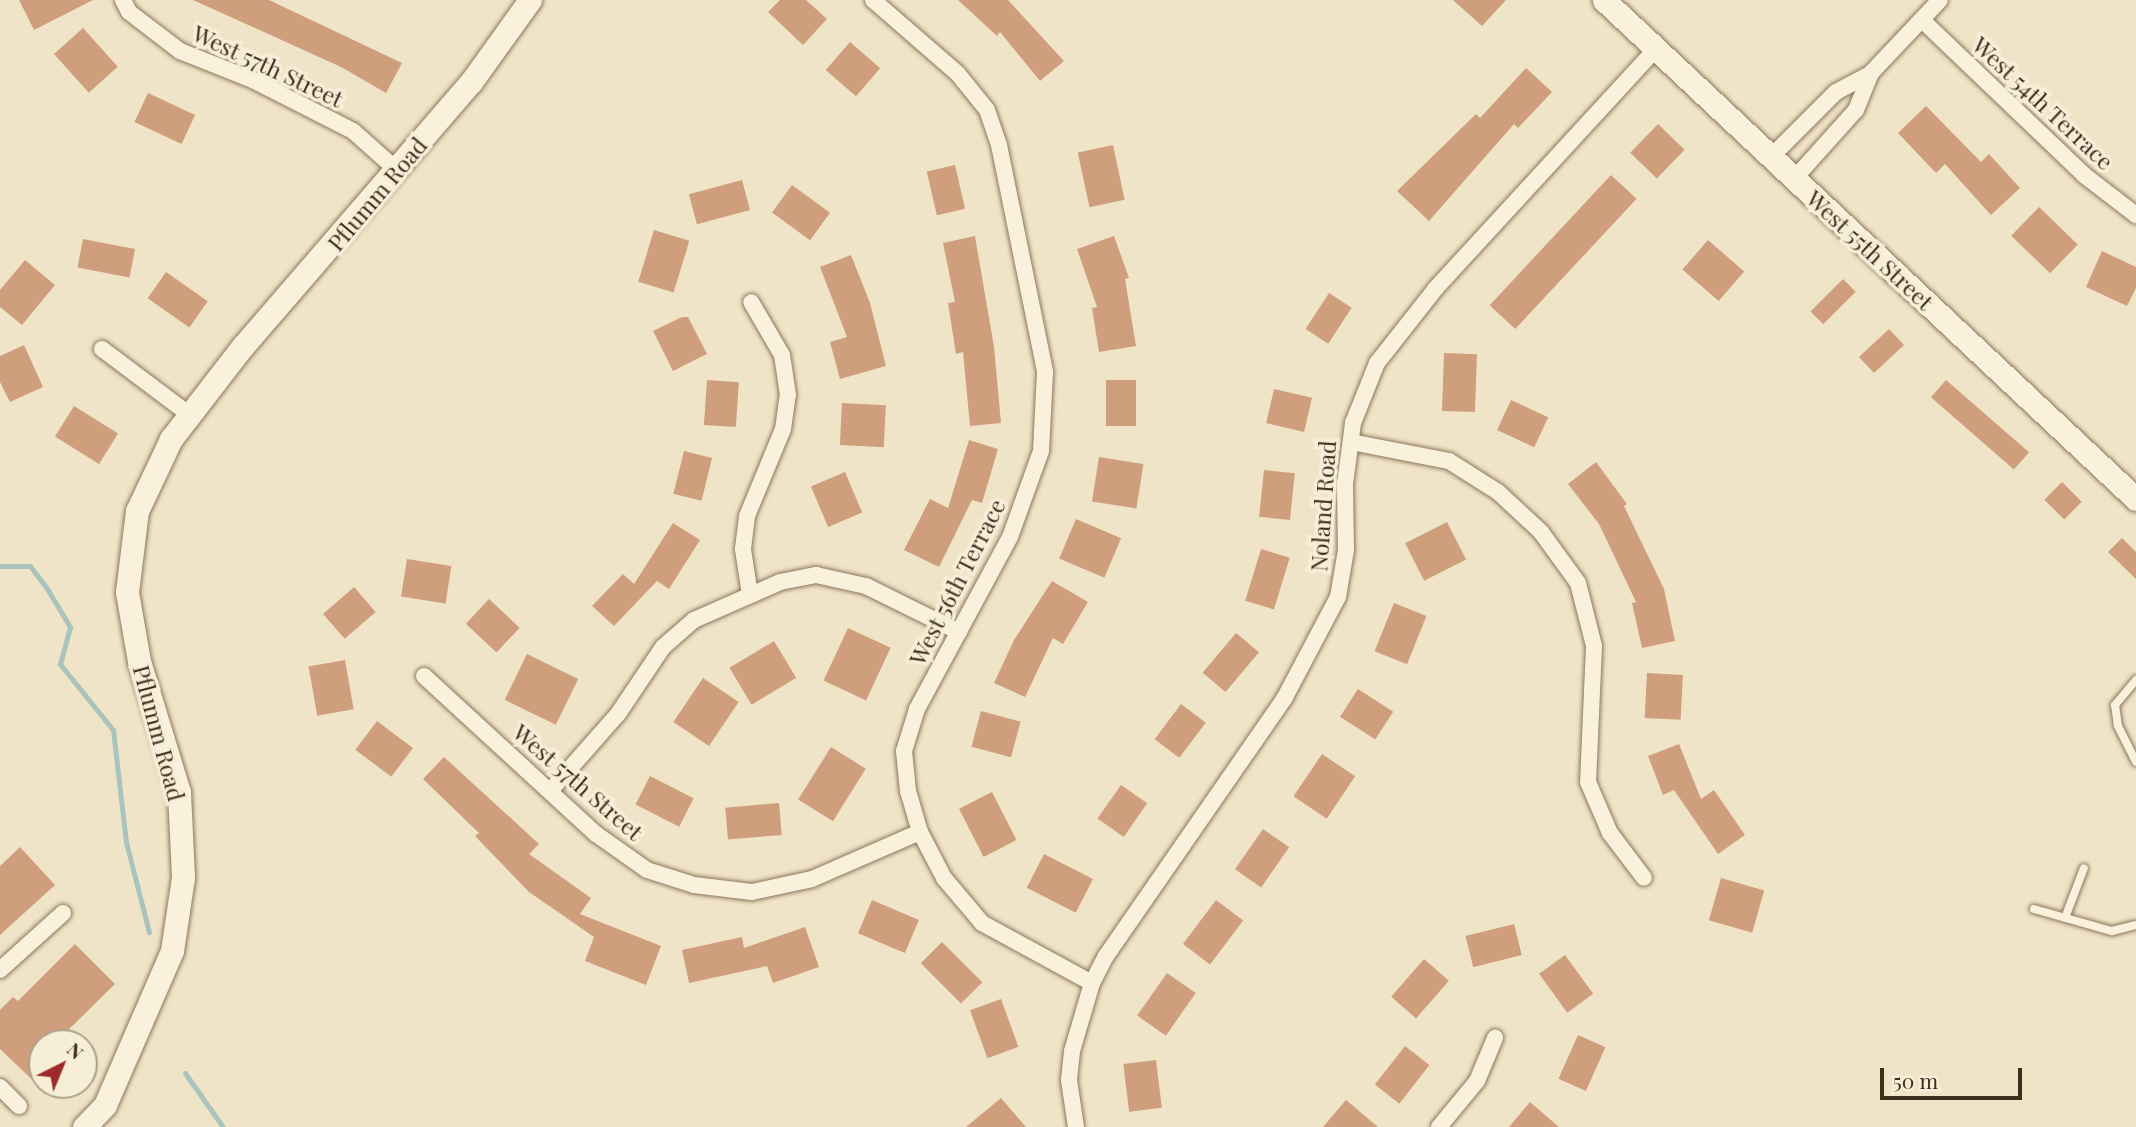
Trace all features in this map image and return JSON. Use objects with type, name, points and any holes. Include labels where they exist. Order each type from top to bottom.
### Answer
[{"type":"main road","name":"Pflumm Road","points":[[84,1127],[110,1094],[172,951],[183,877],[179,792],[139,661],[127,592],[137,511],[171,439],[243,346],[471,82],[530,0]]},
{"type":"main road","name":"West 55th Street","points":[[1604,0],[2136,499]]},
{"type":"street","name":"West 57th Street","points":[[123,0],[129,12],[180,51],[253,80],[353,131],[397,170]]},
{"type":"street","name":"West 56th Terrace","points":[[873,0],[958,74],[987,110],[999,145],[1045,372],[1037,464],[1010,537],[917,709],[904,751],[908,791],[920,832],[944,878],[982,923],[1092,983]]},
{"type":"street","points":[[1771,157],[1836,92],[1871,73],[1940,0]]},
{"type":"street","name":"West 54th Terrace","points":[[1922,20],[2084,175],[2136,215]]},
{"type":"street","name":"Noland Road","points":[[1076,1127],[1069,1080],[1092,983],[1105,956],[1284,699],[1332,609],[1346,550],[1353,423],[1377,363],[1436,289],[1656,49]]},
{"type":"street","points":[[1794,179],[1856,110],[1871,73]]},
{"type":"street","points":[[750,595],[743,549],[747,516],[783,429],[789,395],[782,355],[751,303]]},
{"type":"street","points":[[102,349],[190,415]]},
{"type":"street","points":[[1351,442],[1449,461],[1498,492],[1541,532],[1578,583],[1594,646],[1588,782],[1610,833],[1644,878]]},
{"type":"street","points":[[550,791],[618,714],[663,647],[694,620],[780,582],[816,575],[866,586],[959,632]]},
{"type":"street","name":"West 57th Street","points":[[424,676],[596,834],[647,870],[694,885],[752,892],[812,879],[920,832]]},
{"type":"street","points":[[0,970],[63,913]]},
{"type":"street","points":[[1439,1127],[1477,1081],[1495,1038]]},
{"type":"street","points":[[0,1087],[19,1106]]},
{"type":"lane","points":[[2136,680],[2115,705],[2118,726],[2136,762]]},
{"type":"lane","points":[[2065,918],[2084,868]]},
{"type":"lane","points":[[2034,909],[2112,930],[2136,925]]},
{"type":"building","points":[[19,0],[93,0],[34,30]]},
{"type":"building","points":[[193,0],[269,0],[402,63],[386,93],[341,67]]},
{"type":"building","points":[[780,0],[806,0],[827,19],[803,45],[768,12]]},
{"type":"building","points":[[958,0],[1008,0],[1064,61],[1040,81],[1000,32],[997,36]]},
{"type":"building","points":[[1453,0],[1506,0],[1482,26]]},
{"type":"building","points":[[83,28],[118,67],[89,93],[54,54]]},
{"type":"building","points":[[850,42],[880,68],[856,96],[826,70]]},
{"type":"building","points":[[1526,68],[1552,92],[1518,128],[1514,124],[1429,221],[1397,191],[1476,114],[1480,118]]},
{"type":"building","points":[[148,93],[195,115],[182,144],[134,122]]},
{"type":"building","points":[[1926,106],[1981,162],[1989,154],[2020,188],[1991,215],[1945,164],[1936,173],[1898,133]]},
{"type":"building","points":[[1658,124],[1685,150],[1657,178],[1630,153]]},
{"type":"building","points":[[1113,145],[1125,200],[1089,207],[1078,152]]},
{"type":"building","points":[[955,165],[965,209],[937,215],[927,172]]},
{"type":"building","points":[[1611,175],[1637,199],[1515,329],[1490,305]]},
{"type":"building","points":[[742,180],[750,210],[697,224],[689,194]]},
{"type":"building","points":[[792,185],[830,213],[810,240],[772,213]]},
{"type":"building","points":[[2039,207],[2078,245],[2050,273],[2011,236]]},
{"type":"building","points":[[654,230],[689,241],[674,292],[638,282]]},
{"type":"building","points":[[975,236],[994,347],[1001,423],[970,426],[963,352],[956,354],[948,303],[955,302],[943,243]]},
{"type":"building","points":[[1114,236],[1129,278],[1125,279],[1136,346],[1099,352],[1092,308],[1097,307],[1077,249]]},
{"type":"building","points":[[83,239],[135,249],[129,278],[77,267]]},
{"type":"building","points":[[1708,240],[1744,271],[1719,301],[1682,269]]},
{"type":"building","points":[[2102,251],[2136,267],[2136,288],[2127,306],[2086,287]]},
{"type":"building","points":[[851,255],[870,303],[886,366],[840,379],[830,342],[847,337],[820,267]]},
{"type":"building","points":[[25,260],[55,285],[22,325],[0,307],[0,290]]},
{"type":"building","points":[[166,272],[208,301],[189,327],[148,298]]},
{"type":"building","points":[[1843,279],[1856,292],[1823,324],[1810,312]]},
{"type":"building","points":[[1329,293],[1352,308],[1328,344],[1306,329]]},
{"type":"building","points":[[682,317],[688,317],[707,354],[673,371],[653,331]]},
{"type":"building","points":[[1889,329],[1904,345],[1874,373],[1859,357]]},
{"type":"building","points":[[24,345],[43,387],[10,402],[0,382],[0,356]]},
{"type":"building","points":[[1444,353],[1477,354],[1475,412],[1442,411]]},
{"type":"building","points":[[707,380],[739,382],[736,427],[704,425]]},
{"type":"building","points":[[1106,380],[1136,380],[1136,426],[1106,426]]},
{"type":"building","points":[[1946,380],[2029,452],[2014,470],[1931,397]]},
{"type":"building","points":[[1274,389],[1312,398],[1304,432],[1266,423]]},
{"type":"building","points":[[1511,400],[1548,417],[1534,447],[1497,430]]},
{"type":"building","points":[[842,403],[886,405],[884,447],[840,445]]},
{"type":"building","points":[[74,406],[118,434],[99,464],[55,437]]},
{"type":"building","points":[[969,440],[998,449],[982,503],[972,500],[939,567],[904,550],[930,499],[948,508]]},
{"type":"building","points":[[684,451],[712,458],[701,501],[673,494]]},
{"type":"building","points":[[1099,457],[1143,464],[1136,508],[1092,501]]},
{"type":"building","points":[[1596,462],[1627,504],[1624,506],[1664,589],[1675,641],[1642,648],[1632,603],[1636,602],[1599,524],[1568,484]]},
{"type":"building","points":[[1264,470],[1295,473],[1290,520],[1259,517]]},
{"type":"building","points":[[845,472],[862,513],[828,527],[811,486]]},
{"type":"building","points":[[2062,482],[2082,502],[2064,519],[2044,500]]},
{"type":"building","points":[[1076,519],[1121,538],[1104,578],[1059,559]]},
{"type":"building","points":[[1447,522],[1466,559],[1424,581],[1405,543]]},
{"type":"building","points":[[673,523],[700,540],[669,589],[657,581],[614,626],[592,606],[623,574],[634,584]]},
{"type":"building","points":[[2122,538],[2136,552],[2136,579],[2108,552]]},
{"type":"building","points":[[1261,549],[1290,558],[1274,609],[1245,601]]},
{"type":"building","points":[[407,559],[451,566],[446,604],[401,597]]},
{"type":"building","points":[[1052,581],[1088,602],[1063,644],[1053,638],[1025,697],[994,683],[1014,640]]},
{"type":"building","points":[[354,587],[376,612],[345,639],[323,614]]},
{"type":"building","points":[[489,599],[520,628],[497,653],[466,624]]},
{"type":"building","points":[[1394,603],[1426,616],[1407,664],[1375,651]]},
{"type":"building","points":[[848,628],[891,648],[866,700],[823,681]]},
{"type":"building","points":[[1236,633],[1259,652],[1226,692],[1203,673]]},
{"type":"building","points":[[774,641],[796,678],[752,705],[729,668]]},
{"type":"building","points":[[527,654],[578,679],[556,725],[505,700]]},
{"type":"building","points":[[345,660],[354,709],[317,716],[309,666]]},
{"type":"building","points":[[1647,673],[1683,675],[1681,720],[1645,718]]},
{"type":"building","points":[[703,678],[739,702],[709,746],[673,722]]},
{"type":"building","points":[[1358,689],[1393,712],[1375,740],[1340,717]]},
{"type":"building","points":[[1181,704],[1206,723],[1179,758],[1155,739]]},
{"type":"building","points":[[981,711],[1021,722],[1011,757],[971,747]]},
{"type":"building","points":[[377,721],[413,748],[391,777],[355,750]]},
{"type":"building","points":[[1679,744],[1701,799],[1714,790],[1745,835],[1718,854],[1674,790],[1663,795],[1648,756]]},
{"type":"building","points":[[831,747],[866,769],[833,821],[798,800]]},
{"type":"building","points":[[1322,754],[1355,776],[1327,819],[1293,796]]},
{"type":"building","points":[[444,757],[539,844],[529,854],[591,898],[580,914],[661,946],[646,985],[585,961],[594,937],[529,892],[475,836],[479,833],[423,779]]},
{"type":"building","points":[[650,776],[694,798],[679,827],[635,805]]},
{"type":"building","points":[[1121,785],[1147,803],[1124,837],[1097,819]]},
{"type":"building","points":[[992,792],[1017,840],[984,857],[959,809]]},
{"type":"building","points":[[779,803],[782,835],[728,840],[725,808]]},
{"type":"building","points":[[1263,829],[1289,847],[1261,887],[1235,869]]},
{"type":"building","points":[[20,847],[55,885],[0,935],[0,866]]},
{"type":"building","points":[[1044,854],[1093,879],[1076,913],[1027,888]]},
{"type":"building","points":[[1721,878],[1764,890],[1752,933],[1709,920]]},
{"type":"building","points":[[872,900],[919,920],[905,953],[858,933]]},
{"type":"building","points":[[1216,900],[1243,920],[1210,964],[1183,944]]},
{"type":"building","points":[[1514,924],[1522,955],[1473,967],[1465,936]]},
{"type":"building","points":[[805,927],[819,967],[773,983],[767,966],[689,983],[682,950],[742,937],[744,948]]},
{"type":"building","points":[[942,942],[982,982],[961,1004],[921,963]]},
{"type":"building","points":[[75,944],[115,984],[69,1029],[28,1029],[28,1076],[0,1049],[0,1010],[13,997],[18,1001]]},
{"type":"building","points":[[1565,955],[1593,994],[1567,1013],[1539,974]]},
{"type":"building","points":[[1424,959],[1449,981],[1416,1018],[1391,997]]},
{"type":"building","points":[[1167,973],[1196,993],[1166,1036],[1137,1016]]},
{"type":"building","points":[[1001,999],[1018,1047],[987,1058],[970,1010]]},
{"type":"building","points":[[1578,1035],[1605,1047],[1586,1091],[1558,1079]]},
{"type":"building","points":[[1405,1046],[1429,1065],[1399,1104],[1375,1085]]},
{"type":"building","points":[[1156,1060],[1162,1108],[1129,1112],[1123,1064]]},
{"type":"building","points":[[1001,1098],[1026,1127],[966,1127]]},
{"type":"building","points":[[1346,1100],[1378,1127],[1323,1127]]},
{"type":"building","points":[[1530,1102],[1559,1127],[1509,1127]]},
{"type":"waterway","points":[[0,566],[30,566],[46,587],[70,627],[60,664],[113,730],[126,842],[149,932]]},
{"type":"waterway","points":[[185,1073],[223,1127]]}]
